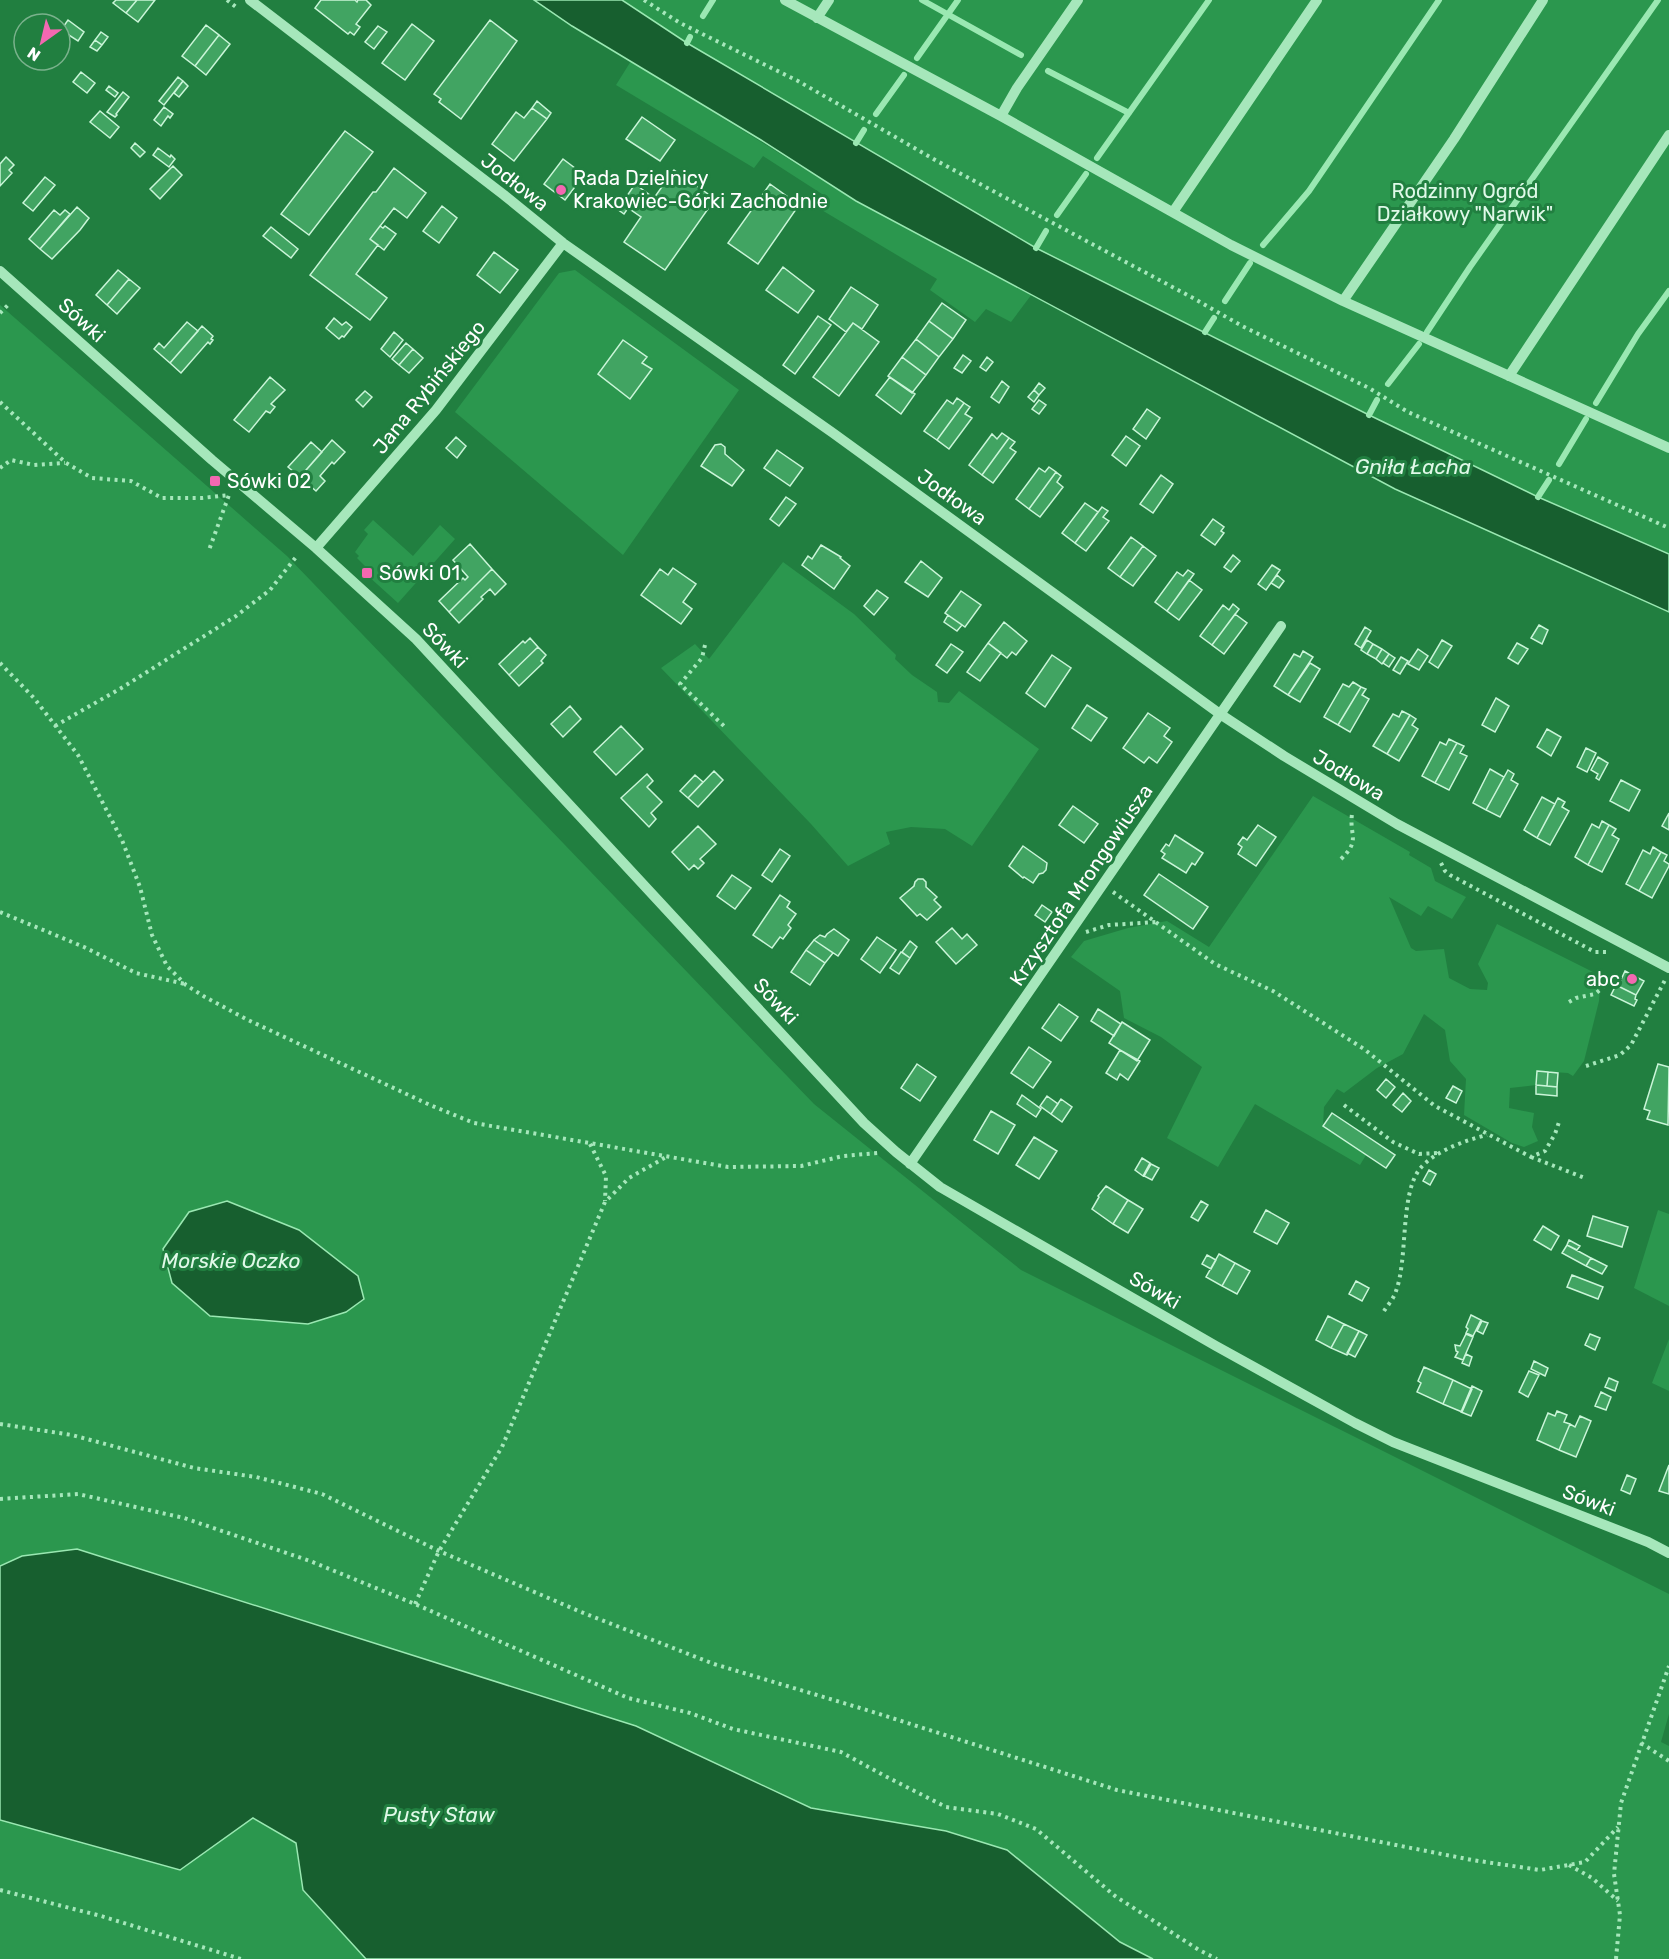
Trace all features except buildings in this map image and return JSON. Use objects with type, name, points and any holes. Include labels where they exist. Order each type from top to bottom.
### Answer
[{"type":"street","name":"Jodłowa","points":[[250,0],[563,243],[824,427],[1220,714],[1396,824],[1669,968]]},
{"type":"street","points":[[785,0],[1001,116],[1231,245],[1343,302],[1669,448]]},
{"type":"street","points":[[817,18],[829,0]]},
{"type":"street","points":[[1001,116],[1017,88],[1078,0]]},
{"type":"street","points":[[1173,213],[1317,0]]},
{"type":"street","points":[[1343,302],[1454,139],[1543,0]]},
{"type":"street","points":[[1509,376],[1669,135]]},
{"type":"street","name":"Jana Rybińskiego","points":[[316,548],[436,410],[563,243]]},
{"type":"street","name":"Sówki","points":[[0,271],[212,460],[316,548],[416,639],[856,1115],[910,1164],[940,1186],[990,1216],[1355,1423],[1403,1447],[1637,1538],[1669,1553]]},
{"type":"street","name":"Krzysztofa Mrongowiusza","points":[[910,1164],[1281,626]]},
{"type":"path","points":[[644,0],[680,23],[798,81],[937,161],[1242,326],[1369,388],[1408,412],[1669,528]]},
{"type":"path","points":[[0,313],[9,304]]},
{"type":"path","points":[[0,402],[66,463],[92,478],[131,481],[162,498],[229,495],[209,550]]},
{"type":"path","points":[[0,468],[11,460],[34,465],[66,463]]},
{"type":"path","points":[[55,726],[123,687],[236,616],[270,590],[296,556]]},
{"type":"path","points":[[705,645],[702,658],[680,684],[725,726]]},
{"type":"path","points":[[0,663],[34,698],[78,755],[122,840],[140,887],[152,935],[167,966],[186,985],[248,1020],[430,1105],[474,1123],[728,1167],[801,1166],[843,1156],[896,1152]]},
{"type":"path","points":[[1341,859],[1352,847],[1354,839],[1352,812]]},
{"type":"path","points":[[1103,885],[1215,964],[1273,991],[1364,1049],[1435,1106],[1531,1157],[1585,1178]]},
{"type":"path","points":[[0,912],[84,947],[136,973],[186,985]]},
{"type":"path","points":[[1065,939],[1109,925],[1156,922]]},
{"type":"path","points":[[1586,1066],[1620,1054],[1631,1045],[1666,980]]},
{"type":"path","points":[[1569,1002],[1595,994],[1608,983]]},
{"type":"path","points":[[1344,1105],[1393,1142],[1419,1154],[1442,1153]]},
{"type":"path","points":[[1531,1157],[1545,1151],[1555,1134],[1558,1122]]},
{"type":"path","points":[[1384,1311],[1396,1292],[1413,1180],[1419,1169],[1428,1160],[1461,1142],[1488,1135]]},
{"type":"path","points":[[415,1604],[440,1551],[502,1447],[605,1202],[606,1176],[590,1144]]},
{"type":"path","points":[[605,1202],[629,1178],[667,1156]]},
{"type":"path","points":[[0,1424],[72,1435],[194,1468],[256,1477],[321,1494],[440,1551],[581,1612],[714,1664],[881,1714],[1117,1790],[1472,1860],[1540,1870],[1585,1862],[1618,1827]]},
{"type":"path","points":[[0,1499],[78,1494],[184,1518],[310,1562],[415,1604],[628,1698],[690,1713],[733,1729],[841,1752],[946,1807],[998,1814],[1036,1829],[1115,1896],[1199,1950],[1217,1959]]},
{"type":"path","points":[[1616,1959],[1620,1915],[1614,1874],[1621,1803],[1669,1666]]},
{"type":"path","points":[[1641,1743],[1669,1761]]},
{"type":"path","points":[[1569,1865],[1592,1878],[1618,1901]]},
{"type":"path","points":[[0,1890],[101,1916],[241,1959]]},
{"type":"green space","name":"Rodzinny Ogród Działkowy \"Narwik\"","points":[[622,0],[1669,0],[1669,554],[1538,497],[1036,248],[687,43]]},
{"type":"green space","points":[[631,61],[856,201],[1032,294],[1011,322],[986,309],[975,322],[930,290],[937,279],[815,206],[822,194],[763,156],[754,168],[616,85]]},
{"type":"green space","points":[[575,270],[739,390],[623,555],[455,412],[559,273]]},
{"type":"green space","points":[[0,305],[287,556],[814,1104],[1021,1270],[1669,1594],[1669,1714],[1661,1742],[1669,1746],[1669,1959],[1153,1959],[1120,1942],[1007,1850],[946,1831],[811,1808],[636,1726],[22,1556],[0,1566]],"holes":[[[172,1283],[308,1324],[210,1316]]]},
{"type":"green space","points":[[373,520],[413,556],[440,525],[455,539],[398,603],[367,575],[370,571],[357,558],[359,556],[355,552],[368,534],[364,530]]},
{"type":"green space","points":[[783,562],[854,614],[896,655],[895,659],[912,675],[937,692],[938,702],[949,703],[959,691],[1039,749],[972,846],[945,829],[911,827],[886,832],[890,844],[848,866],[811,824],[661,668],[695,644],[709,659]]},
{"type":"green space","points":[[1313,796],[1410,852],[1409,855],[1431,868],[1435,881],[1466,897],[1452,919],[1428,906],[1421,916],[1389,897],[1411,948],[1416,951],[1444,949],[1449,978],[1470,989],[1487,990],[1488,983],[1478,964],[1497,924],[1601,976],[1599,1001],[1584,1061],[1573,1076],[1568,1073],[1538,1071],[1536,1085],[1510,1088],[1509,1108],[1534,1113],[1532,1127],[1538,1141],[1524,1147],[1512,1143],[1464,1115],[1466,1079],[1450,1061],[1445,1030],[1424,1014],[1403,1054],[1377,1068],[1344,1093],[1337,1089],[1324,1107],[1323,1126],[1366,1155],[1360,1165],[1255,1104],[1218,1167],[1167,1138],[1202,1067],[1161,1037],[1124,1018],[1120,991],[1071,957],[1084,941],[1128,928],[1167,921],[1209,947]]},
{"type":"green space","points":[[1658,1210],[1669,1214],[1669,1306],[1634,1288]]},
{"type":"green space","points":[[1669,1339],[1669,1391],[1652,1383]]},
{"type":"green space","points":[[253,1818],[296,1843],[303,1890],[366,1959],[0,1959],[0,1820],[180,1870]]},
{"type":"water","name":"Gniła Łacha","points":[[534,0],[622,0],[687,43],[1036,248],[1538,497],[1669,554],[1669,612],[1395,489],[856,201],[761,140],[572,26]]},
{"type":"water","name":"Morskie Oczko","points":[[227,1201],[299,1230],[358,1276],[364,1299],[346,1312],[308,1324],[210,1316],[172,1283],[163,1249],[189,1212]]},
{"type":"water","name":"Pusty Staw","points":[[77,1549],[636,1726],[811,1808],[946,1831],[1007,1850],[1120,1942],[1153,1959],[366,1959],[303,1890],[296,1843],[253,1818],[180,1870],[0,1820],[0,1566],[22,1556]]},
{"type":"waterway","points":[[703,16],[713,0]]},
{"type":"waterway","points":[[922,0],[1021,55]]},
{"type":"waterway","points":[[917,58],[958,0]]},
{"type":"waterway","points":[[1097,158],[1209,0]]},
{"type":"waterway","points":[[1263,245],[1309,191],[1439,0]]},
{"type":"waterway","points":[[1427,332],[1470,267],[1658,0]]},
{"type":"waterway","points":[[687,43],[690,37]]},
{"type":"waterway","points":[[1048,71],[1129,113]]},
{"type":"waterway","points":[[876,114],[904,75]]},
{"type":"waterway","points":[[856,143],[864,130]]},
{"type":"waterway","points":[[1057,215],[1086,174]]},
{"type":"waterway","points":[[1036,248],[1046,231]]},
{"type":"waterway","points":[[1225,301],[1250,263]]},
{"type":"waterway","points":[[1596,403],[1638,334],[1669,291]]},
{"type":"waterway","points":[[1205,332],[1214,318]]},
{"type":"waterway","points":[[1388,384],[1419,344]]},
{"type":"waterway","points":[[1369,415],[1377,400]]},
{"type":"waterway","points":[[1559,464],[1586,419]]},
{"type":"waterway","points":[[1538,497],[1549,480]]},
{"type":"place","name":"Rada Dzielnicy Krakowiec-Górki Zachodnie","points":[[561,190]]},
{"type":"place","name":"Sówki 02","points":[[215,481]]},
{"type":"place","name":"Sówki 01","points":[[367,573]]},
{"type":"place","name":"abc","points":[[1632,979]]}]
